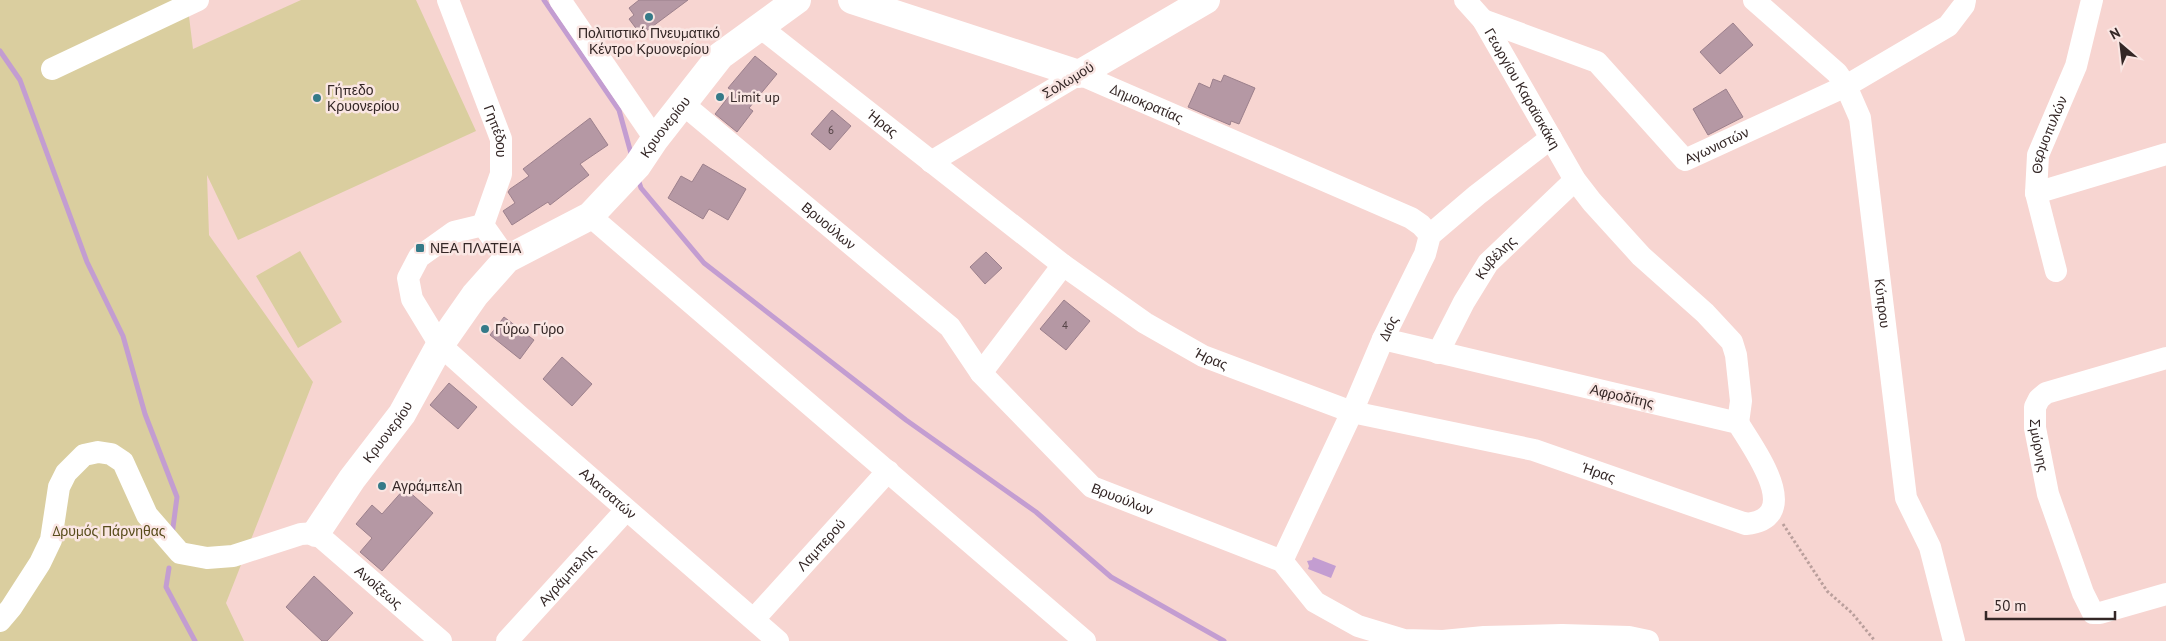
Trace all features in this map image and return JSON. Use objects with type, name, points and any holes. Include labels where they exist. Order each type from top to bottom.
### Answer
[{"type":"main road","name":"Κρυονερίου","points":[[316,533],[352,479],[402,414],[440,345],[475,296],[507,260],[590,216],[637,166],[655,139],[720,56],[797,0]]},
{"type":"main road","name":"Δημοκρατίας","points":[[852,0],[1078,74]]},
{"type":"main road","name":"Σολωμού","points":[[1078,74],[1206,0]]},
{"type":"street","points":[[52,69],[198,0]]},
{"type":"street","name":"Γηπέδου","points":[[448,0],[501,139],[501,174],[483,224]]},
{"type":"street","points":[[560,0],[655,139]]},
{"type":"street","name":"Γεωργίου Καραϊσκάκη","points":[[1465,0],[1483,20],[1575,180],[1592,202],[1641,256],[1705,313],[1732,342],[1736,355],[1741,400],[1738,423]]},
{"type":"street","name":"Κύπρου","points":[[1754,0],[1837,72],[1846,86],[1860,118],[1906,498],[1930,547],[1954,641]]},
{"type":"street","name":"Θερμοπυλών","points":[[2056,271],[2036,193],[2038,155],[2076,66],[2092,0]]},
{"type":"street","name":"Αγωνιστών","points":[[1483,20],[1597,62],[1685,160],[1846,86],[1948,26],[1965,2]]},
{"type":"street","name":"Ήρας","points":[[760,26],[1063,265],[1145,323],[1203,356],[1352,412],[1534,450],[1746,524],[1761,520],[1771,510]]},
{"type":"street","name":"Σολωμού","points":[[931,162],[1078,74]]},
{"type":"street","name":"Δημοκρατίας","points":[[1078,74],[1411,218],[1430,235]]},
{"type":"street","name":"Βρυούλων","points":[[683,104],[950,327],[981,373],[1092,487],[1282,561],[1315,602],[1358,626],[1404,640],[1444,641],[1484,637],[1562,635],[1629,637],[1648,641]]},
{"type":"street","points":[[1430,235],[1477,195],[1551,138]]},
{"type":"street","points":[[2036,193],[2166,154]]},
{"type":"street","name":"Κυβέλης","points":[[1438,353],[1464,302],[1488,263],[1575,180]]},
{"type":"street","points":[[590,216],[1085,641]]},
{"type":"street","points":[[483,224],[507,260]]},
{"type":"street","name":"Αλατσατών","points":[[483,224],[454,232],[447,236],[419,257],[408,278],[412,298],[440,345],[626,510],[778,641]]},
{"type":"street","name":"Διός","points":[[1282,561],[1352,412],[1383,339],[1425,254],[1430,235]]},
{"type":"street","points":[[981,373],[1063,265]]},
{"type":"street","name":"Αφροδίτης","points":[[1383,339],[1738,423]]},
{"type":"street","name":"Σμύρνης","points":[[2166,358],[2046,393],[2039,399],[2035,407],[2035,428],[2048,494],[2083,593],[2093,613],[2100,613],[2166,594]]},
{"type":"street","points":[[1738,423],[1772,479],[1774,500],[1771,510]]},
{"type":"street","points":[[0,621],[11,608],[40,563],[51,540],[59,487],[66,474],[84,456],[98,452],[110,454],[123,462],[147,515],[180,553],[207,558],[233,556],[301,534],[316,533]]},
{"type":"street","name":"Λαμπερού","points":[[754,619],[888,471]]},
{"type":"street","name":"Αγράμπελης","points":[[507,641],[626,510]]},
{"type":"street","name":"Ανοίξεως","points":[[316,533],[442,641]]},
{"type":"path","points":[[1771,510],[1788,529],[1827,591],[1852,613],[1875,641]]},
{"type":"green space","name":"Δρυμός Πάρνηθας","points":[[0,0],[187,0],[193,49],[301,0],[416,0],[476,131],[238,240],[207,175],[209,235],[313,382],[226,603],[244,641],[0,641]]},
{"type":"green space","points":[[300,251],[342,322],[298,348],[256,276]]},
{"type":"shaded area","points":[[1313,557],[1336,566],[1331,578],[1308,569],[1307,561],[1312,560]]},
{"type":"building","name":"Πολιτιστικό Πνευματικό Κέντρο Κρυονερίου","points":[[639,0],[688,0],[641,35],[629,19],[634,15],[629,8]]},
{"type":"building","points":[[1733,23],[1753,45],[1720,74],[1700,52]]},
{"type":"building","points":[[755,56],[777,74],[749,108],[753,111],[737,132],[715,114],[733,91],[728,88]]},
{"type":"building","points":[[1224,75],[1255,88],[1239,124],[1231,121],[1230,125],[1188,107],[1199,83],[1210,88],[1213,79],[1221,82]]},
{"type":"building","points":[[1726,89],[1743,117],[1708,135],[1693,109]]},
{"type":"building","points":[[832,110],[851,126],[830,150],[811,134]]},
{"type":"building","points":[[590,118],[608,145],[580,164],[589,175],[550,205],[548,202],[512,225],[503,211],[515,203],[508,192],[510,189],[529,176],[523,169]]},
{"type":"building","points":[[703,164],[746,189],[728,220],[709,209],[703,219],[668,198],[681,176],[692,182]]},
{"type":"building","points":[[986,252],[1002,268],[985,284],[970,267]]},
{"type":"building","points":[[1064,300],[1090,321],[1066,350],[1040,329]]},
{"type":"building","points":[[504,317],[534,340],[520,359],[490,335]]},
{"type":"building","points":[[562,357],[592,384],[572,406],[543,379]]},
{"type":"building","points":[[449,383],[477,407],[458,429],[430,405]]},
{"type":"building","points":[[405,488],[433,513],[382,571],[360,552],[372,538],[356,524],[372,505],[382,514]]},
{"type":"building","points":[[314,576],[353,613],[327,641],[322,641],[286,607]]},
{"type":"waterway","points":[[544,0],[619,110],[632,157]]},
{"type":"waterway","points":[[0,51],[20,80],[87,262],[123,336],[145,414],[177,497],[172,535]]},
{"type":"waterway","points":[[638,179],[641,188],[704,263],[906,420],[1036,512],[1111,577],[1224,641]]},
{"type":"waterway","points":[[169,568],[166,587],[195,641]]},
{"type":"place","name":"Πολιτιστικό Πνευματικό Κέντρο Κρυονερίου","points":[[649,17]]},
{"type":"place","name":"Limit up","points":[[720,97]]},
{"type":"place","name":"Γήπεδο Κρυονερίου","points":[[317,98]]},
{"type":"place","name":"ΝΕΑ ΠΛΑΤΕΙΑ","points":[[420,248]]},
{"type":"place","name":"Γύρω Γύρο","points":[[485,329]]},
{"type":"place","name":"Αγράμπελη","points":[[382,486]]}]
